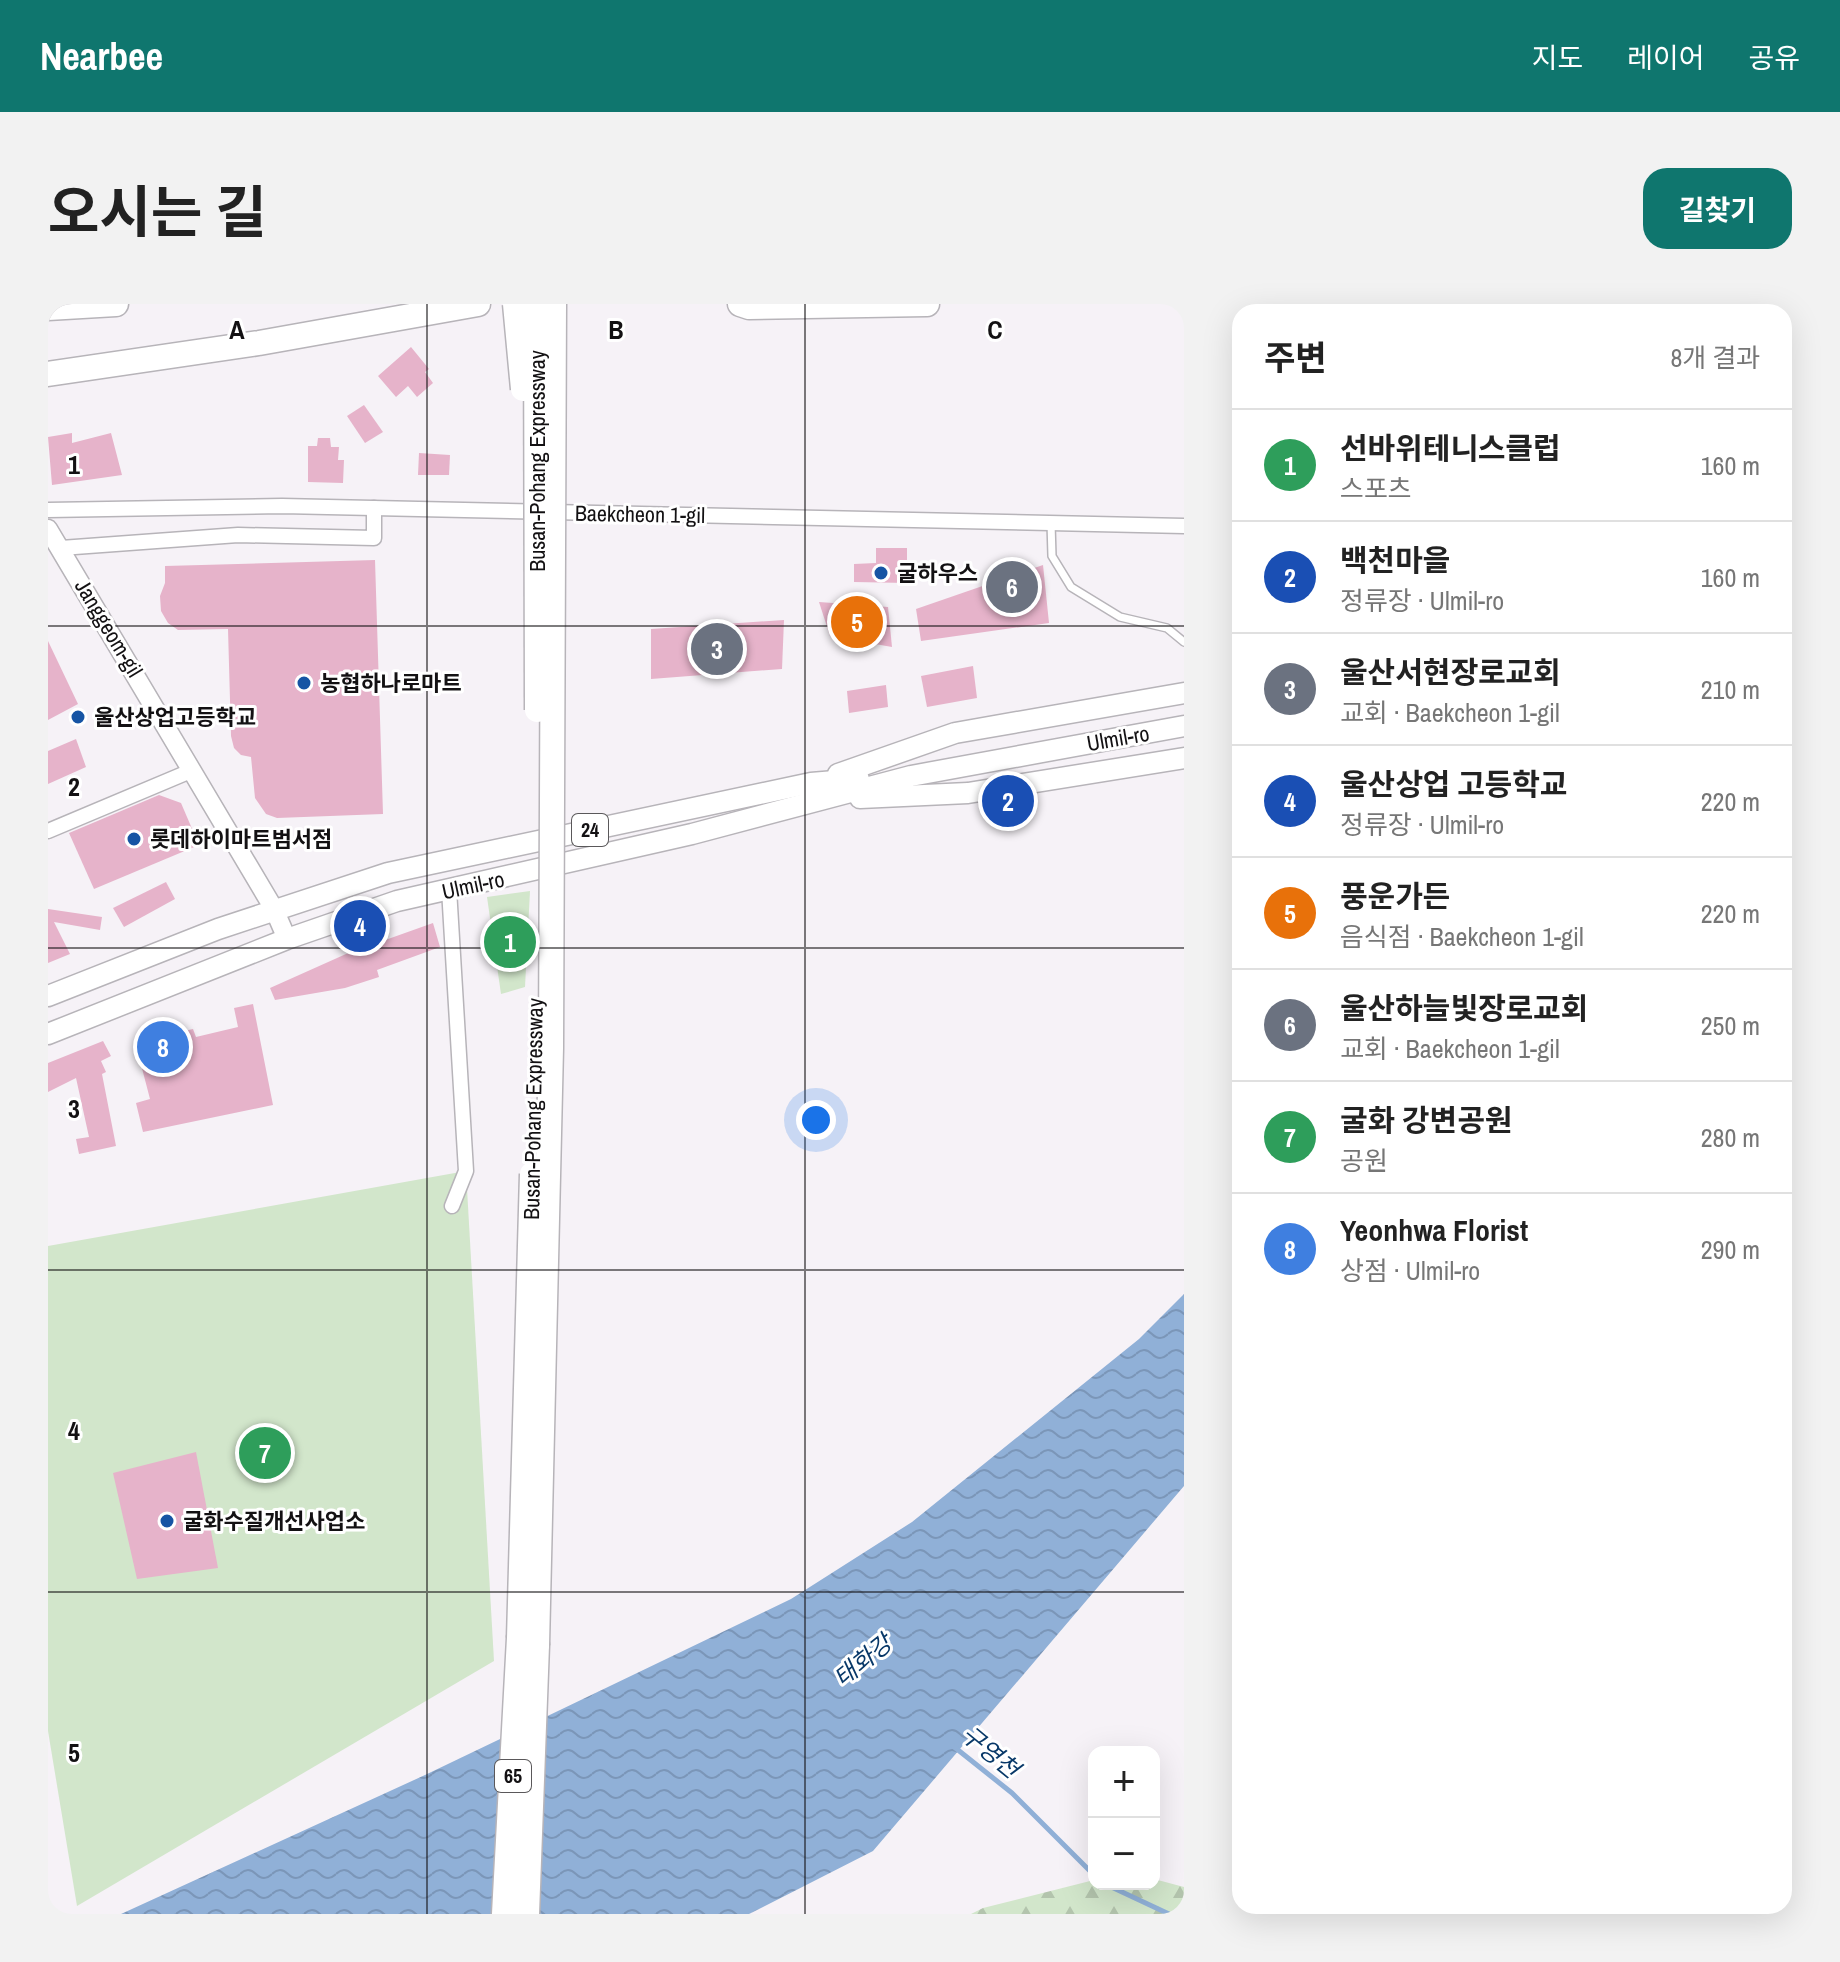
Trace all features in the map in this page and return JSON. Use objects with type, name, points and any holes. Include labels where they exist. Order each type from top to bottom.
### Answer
[{"type":"highway","points":[[48,308],[116,304]]},
{"type":"highway","points":[[48,374],[289,338],[478,304]]},
{"type":"highway","points":[[515,304],[537,541]]},
{"type":"highway","name":"Busan-Pohang Expressway","points":[[504,1914],[519,1638],[535,1095],[536,304]]},
{"type":"highway","name":"Busan-Pohang Expressway","points":[[527,1914],[543,1471],[551,1048],[554,304]]},
{"type":"highway","points":[[740,304],[749,307],[927,304]]},
{"type":"main road","name":"Janggeom-gil","points":[[48,529],[193,770],[274,909],[287,939]]},
{"type":"main road","points":[[814,792],[955,733],[1184,693]]},
{"type":"main road","name":"Ulmil-ro","points":[[48,996],[274,909],[374,877],[447,859],[1184,726]]},
{"type":"main road","points":[[814,792],[968,793],[1184,758]]},
{"type":"main road","name":"Ulmil-ro","points":[[48,1034],[287,939],[397,901],[677,837],[814,792]]},
{"type":"street","name":"Baekcheon 1-gil","points":[[48,510],[282,506],[1184,526]]},
{"type":"street","points":[[61,548],[238,535],[374,538],[374,508]]},
{"type":"street","points":[[48,831],[193,770]]},
{"type":"street","points":[[449,889],[466,1171],[452,1206]]},
{"type":"lane","points":[[1051,523],[1052,556],[1071,587],[1120,617],[1167,628],[1184,642]]},
{"type":"green space","points":[[530,891],[525,987],[501,994],[487,897]]},
{"type":"green space","points":[[466,1171],[494,1661],[77,1906],[48,1731],[48,1246]]},
{"type":"green space","points":[[1160,1881],[1184,1887],[1184,1914],[971,1914],[983,1908],[1088,1882],[1088,1890],[1160,1890]]},
{"type":"water","name":"태화강","points":[[1184,1294],[1184,1486],[873,1851],[749,1914],[121,1914],[425,1775],[791,1599],[912,1522],[1139,1339]]},
{"type":"building","points":[[411,347],[429,369],[425,372],[433,383],[417,397],[408,386],[396,397],[378,376]]},
{"type":"building","points":[[364,405],[383,432],[365,443],[347,416]]},
{"type":"building","points":[[72,433],[72,443],[111,433],[122,475],[52,485],[48,437]]},
{"type":"building","points":[[318,438],[330,438],[331,447],[339,447],[338,460],[344,460],[343,483],[308,482],[308,446],[317,446]]},
{"type":"building","points":[[419,453],[450,455],[449,475],[418,475]]},
{"type":"building","name":"굴하우스","points":[[876,548],[907,548],[907,583],[854,582],[854,564],[876,563]]},
{"type":"building","name":"농협하나로마트","points":[[375,560],[383,814],[277,818],[266,814],[255,798],[251,757],[241,755],[234,748],[231,736],[228,629],[178,630],[168,623],[161,611],[160,596],[165,583],[165,566]]},
{"type":"building","points":[[1043,565],[1049,623],[921,641],[916,609]]},
{"type":"building","points":[[819,602],[888,607],[892,647],[830,636]]},
{"type":"building","points":[[784,620],[782,669],[651,679],[651,629]]},
{"type":"building","points":[[48,641],[78,704],[48,720]]},
{"type":"building","points":[[973,666],[977,698],[927,707],[921,676]]},
{"type":"building","points":[[886,685],[888,707],[849,713],[847,691]]},
{"type":"building","points":[[76,739],[86,767],[48,784],[48,751]]},
{"type":"building","name":"롯데하이마트범서점","points":[[159,795],[181,803],[199,845],[94,889],[69,833]]},
{"type":"building","points":[[166,882],[175,899],[124,927],[113,908]]},
{"type":"building","points":[[48,909],[102,917],[100,930],[54,922],[70,954],[48,963]]},
{"type":"building","points":[[433,923],[440,947],[377,970],[379,977],[345,988],[275,1000],[270,988],[346,954]]},
{"type":"building","points":[[253,1004],[273,1105],[143,1132],[136,1103],[150,1099],[138,1053],[176,1042],[175,1033],[193,1029],[196,1037],[238,1027],[234,1008]]},
{"type":"building","points":[[103,1041],[111,1056],[101,1061],[106,1072],[102,1074],[116,1146],[79,1154],[76,1139],[89,1137],[76,1078],[48,1092],[48,1063]]},
{"type":"building","name":"굴화수질개선사업소","points":[[196,1452],[218,1568],[137,1579],[113,1473]]},
{"type":"waterway","name":"구영천","points":[[953,1746],[1012,1793],[1088,1869]]},
{"type":"waterway","name":"구영천","points":[[1118,1890],[1169,1914]]},
{"type":"place","name":"굴하우스","points":[[881,573]]},
{"type":"place","name":"울산하늘빛장로교회","points":[[1012,587]]},
{"type":"place","name":"풍운가든","points":[[857,622]]},
{"type":"place","name":"울산서현장로교회","points":[[717,649]]},
{"type":"place","name":"농협하나로마트","points":[[304,683]]},
{"type":"place","name":"울산상업고등학교","points":[[78,717]]},
{"type":"place","name":"백천마을","points":[[1008,801]]},
{"type":"place","name":"롯데하이마트범서점","points":[[134,839]]},
{"type":"place","name":"울산상업 고등학교","points":[[360,926]]},
{"type":"place","name":"선바위테니스클럽","points":[[510,942]]},
{"type":"place","name":"Yeonhwa Florist","points":[[163,1047]]},
{"type":"place","name":"굴화 강변공원","points":[[265,1453]]},
{"type":"place","name":"굴화수질개선사업소","points":[[167,1521]]}]
